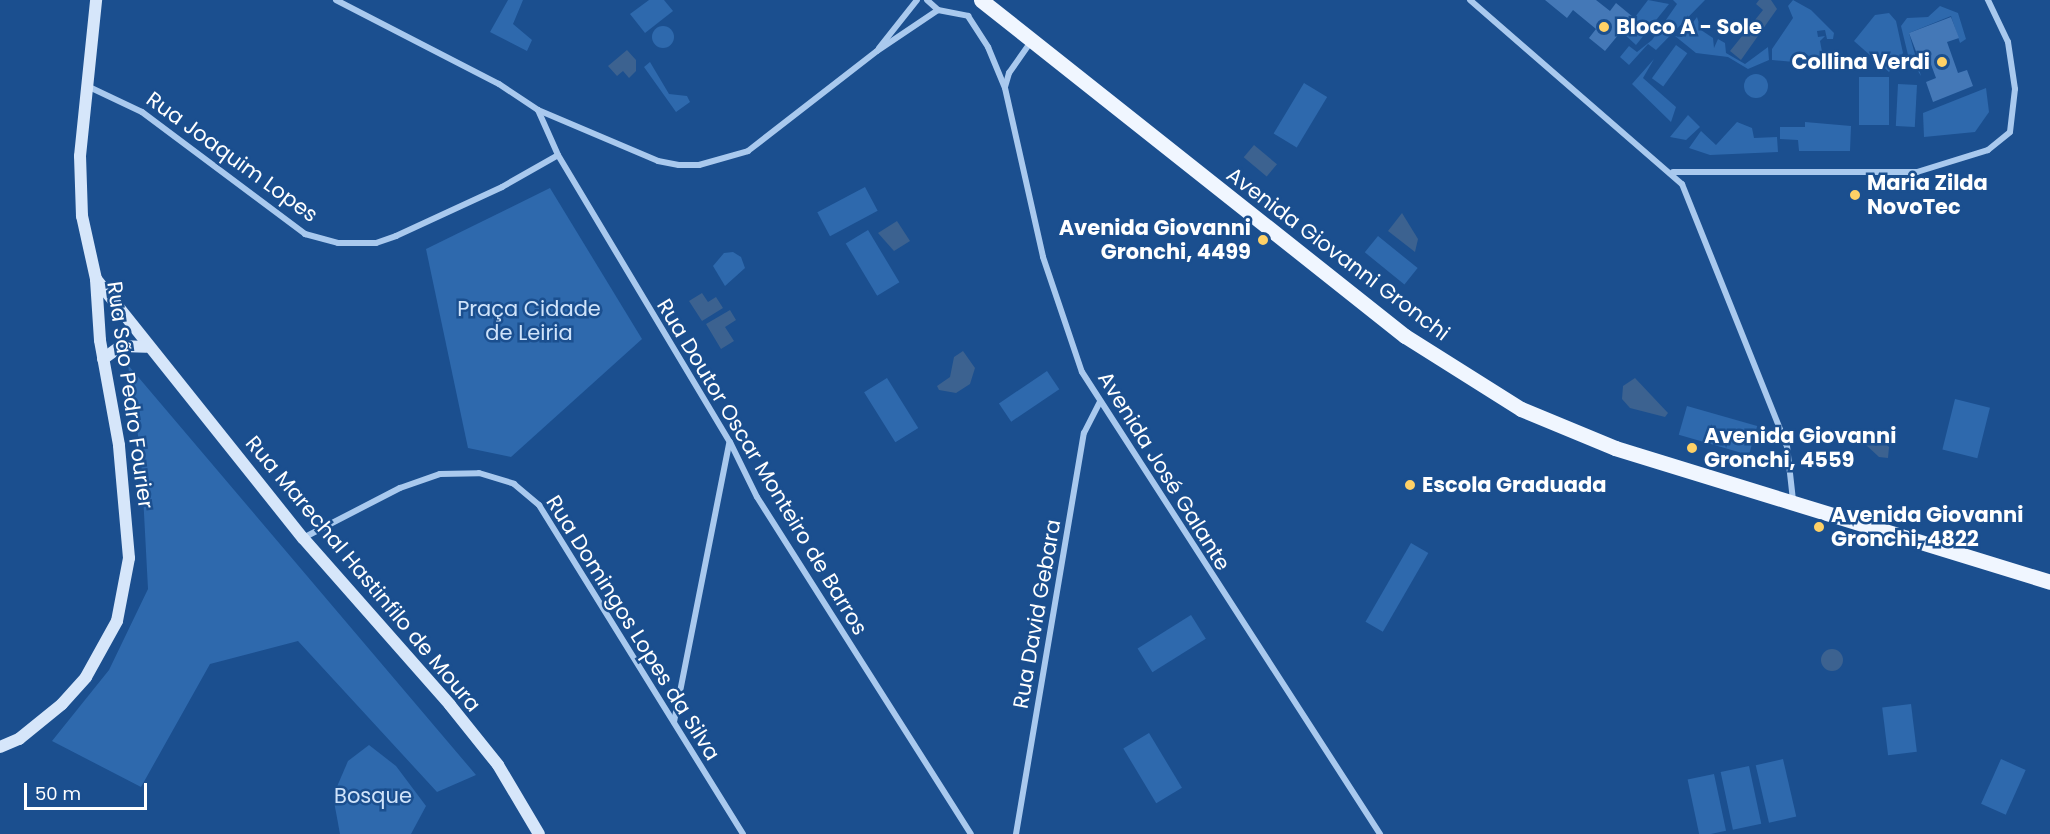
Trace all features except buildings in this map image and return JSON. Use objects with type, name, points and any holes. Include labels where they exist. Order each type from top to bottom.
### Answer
[{"type":"main road","name":"Avenida Giovanni Gronchi","points":[[988,2],[1031,41],[1405,336],[1521,409],[1615,448],[1792,500],[2050,582]]},
{"type":"street","name":"Rua São Pedro Fourier","points":[[0,747],[18,739],[62,704],[86,677],[117,621],[129,558],[128,526],[103,359],[96,279],[82,216],[85,85],[96,0]]},
{"type":"street","points":[[336,0],[499,84],[538,110],[658,161],[699,165],[748,151],[877,51],[938,10]]},
{"type":"street","points":[[877,51],[917,0]]},
{"type":"street","name":"Avenida José Galante","points":[[927,0],[938,10],[960,12],[975,22],[1005,88],[1043,257],[1073,353],[1100,402],[1380,834]]},
{"type":"street","points":[[1469,1],[1481,0]]},
{"type":"street","points":[[1673,172],[1917,172],[1988,150],[2010,132],[2015,89],[2008,42],[1988,0]]},
{"type":"street","points":[[1469,1],[1673,172],[1695,208],[1784,436],[1792,500]]},
{"type":"street","points":[[1005,88],[1009,73],[1031,41]]},
{"type":"street","name":"Rua Joaquim Lopes","points":[[85,85],[123,99],[304,234],[338,243],[376,243],[396,236],[502,187],[558,155]]},
{"type":"street","name":"Rua Doutor Oscar Monteiro de Barros","points":[[538,110],[558,155],[730,442],[776,527],[970,834]]},
{"type":"street","name":"Rua Marechal Hastinfilo de Moura","points":[[96,279],[146,347],[303,537],[486,750],[539,834]]},
{"type":"street","points":[[103,359],[121,346],[146,347]]},
{"type":"street","name":"Rua David Gebara","points":[[1016,834],[1084,433],[1100,402]]},
{"type":"street","points":[[674,722],[730,442]]},
{"type":"street","name":"Rua Domingos Lopes da Silva","points":[[303,537],[400,488],[440,474],[479,473],[514,484],[539,505],[742,834]]},
{"type":"green space","points":[[508,0],[523,0],[513,24],[532,40],[527,51],[490,32]]},
{"type":"green space","points":[[649,0],[664,0],[673,11],[645,33],[630,14]]},
{"type":"green space","points":[[1648,0],[1669,4],[1636,45],[1623,33]]},
{"type":"green space","points":[[1673,0],[1705,0],[1656,50],[1648,44],[1629,65],[1620,57],[1629,46],[1637,52],[1652,40],[1677,4]]},
{"type":"green space","points":[[1793,0],[1811,10],[1834,33],[1833,39],[1827,39],[1825,30],[1817,31],[1818,37],[1825,36],[1820,41],[1823,57],[1811,58],[1804,52],[1794,62],[1772,60],[1772,49],[1793,18],[1788,6]]},
{"type":"green space","points":[[1940,6],[1958,13],[1966,39],[1960,43],[1951,16],[1909,33],[1921,76],[1908,55],[1901,26],[1907,18],[1928,17]]},
{"type":"green space","points":[[1889,13],[1896,21],[1903,53],[1889,72],[1854,41],[1875,15]]},
{"type":"green space","points":[[1697,17],[1701,30],[1713,38],[1714,48],[1718,39],[1725,43],[1726,53],[1745,64],[1768,47],[1769,60],[1748,69],[1728,57],[1696,53],[1675,36],[1682,37]]},
{"type":"green space","points":[[663,26],[671,29],[674,37],[671,45],[663,48],[655,45],[652,37],[655,29]]},
{"type":"green space","points":[[1676,45],[1687,53],[1663,86],[1652,78]]},
{"type":"green space","points":[[1654,59],[1643,78],[1676,107],[1671,122],[1632,84]]},
{"type":"green space","points":[[650,62],[669,94],[687,96],[690,102],[676,112],[644,67]]},
{"type":"green space","points":[[1756,74],[1765,77],[1768,86],[1765,95],[1756,98],[1747,95],[1744,86],[1747,77]]},
{"type":"green space","points":[[1859,77],[1889,77],[1889,125],[1859,125]]},
{"type":"green space","points":[[1304,83],[1327,97],[1297,147],[1274,134]]},
{"type":"green space","points":[[1898,84],[1917,85],[1915,127],[1896,126]]},
{"type":"green space","points":[[1986,88],[1989,112],[1975,132],[1924,137],[1923,113]]},
{"type":"green space","points":[[1688,115],[1700,127],[1686,140],[1670,137]]},
{"type":"green space","points":[[1737,122],[1752,128],[1754,138],[1777,137],[1778,152],[1710,155],[1689,148],[1701,131],[1716,145]]},
{"type":"green space","points":[[1805,122],[1851,126],[1850,151],[1799,151],[1798,140],[1780,139],[1780,127],[1805,127]]},
{"type":"green space","points":[[865,187],[878,211],[830,236],[817,212]]},
{"type":"green space","name":"Praça Cidade de Leiria","points":[[550,188],[642,339],[511,457],[468,448],[426,249]]},
{"type":"green space","points":[[868,230],[899,282],[877,296],[846,243]]},
{"type":"green space","points":[[1378,236],[1418,268],[1404,284],[1365,252]]},
{"type":"green space","points":[[733,252],[741,257],[745,268],[725,286],[713,266],[724,253]]},
{"type":"green space","points":[[128,365],[476,775],[437,792],[298,641],[210,664],[141,787],[52,741],[109,670],[148,589],[141,457]]},
{"type":"green space","points":[[1047,371],[1059,389],[1011,422],[999,403]]},
{"type":"green space","points":[[887,378],[918,428],[895,442],[864,392]]},
{"type":"green space","points":[[1955,399],[1990,408],[1977,458],[1942,449]]},
{"type":"green space","points":[[1687,406],[1757,426],[1749,455],[1679,435]]},
{"type":"green space","points":[[1411,543],[1428,553],[1383,632],[1366,622]]},
{"type":"green space","points":[[1191,615],[1206,639],[1152,672],[1138,648]]},
{"type":"green space","points":[[1911,704],[1917,752],[1888,755],[1882,708]]},
{"type":"green space","points":[[1149,733],[1182,788],[1156,803],[1123,748]]},
{"type":"green space","name":"Bosque","points":[[369,745],[396,766],[426,806],[411,834],[340,834],[333,796],[348,761]]},
{"type":"green space","points":[[1783,759],[1796,816],[1769,823],[1756,765]]},
{"type":"green space","points":[[2001,759],[2026,770],[2006,815],[1981,804]]},
{"type":"green space","points":[[1749,766],[1761,824],[1733,830],[1721,772]]},
{"type":"green space","points":[[1714,774],[1726,831],[1699,834],[1688,780]]},
{"type":"shaded area","points":[[1759,0],[1771,0],[1777,9],[1741,60],[1730,51],[1763,10],[1756,4]]},
{"type":"shaded area","points":[[627,50],[636,60],[636,71],[629,78],[623,71],[617,76],[608,66]]},
{"type":"shaded area","points":[[1254,145],[1277,164],[1267,177],[1244,157]]},
{"type":"shaded area","points":[[1402,213],[1418,239],[1415,252],[1388,231]]},
{"type":"shaded area","points":[[897,221],[910,241],[894,251],[878,233]]},
{"type":"shaded area","points":[[702,293],[708,302],[716,297],[723,308],[702,321],[689,301]]},
{"type":"shaded area","points":[[730,310],[736,320],[725,327],[734,341],[721,349],[706,324]]},
{"type":"shaded area","points":[[963,351],[975,368],[970,384],[956,393],[939,390],[937,386],[950,377],[954,357]]},
{"type":"shaded area","points":[[1635,378],[1668,413],[1665,417],[1630,408],[1622,399],[1623,386]]},
{"type":"shaded area","points":[[1875,434],[1889,447],[1888,458],[1879,457],[1865,444],[1866,435]]},
{"type":"shaded area","points":[[1828,649],[1836,649],[1843,656],[1843,664],[1836,671],[1828,671],[1821,664],[1821,656]]},
{"type":"place","name":"Bloco A - Sole","points":[[1604,27]]},
{"type":"place","name":"Collina Verdi","points":[[1942,62]]},
{"type":"place","name":"Maria Zilda NovoTec","points":[[1855,195]]},
{"type":"place","name":"Avenida Giovanni Gronchi, 4499","points":[[1263,240]]},
{"type":"place","name":"Avenida Giovanni Gronchi, 4559","points":[[1692,448]]},
{"type":"place","name":"Escola Graduada","points":[[1410,485]]},
{"type":"place","name":"Avenida Giovanni Gronchi, 4822","points":[[1819,527]]}]
